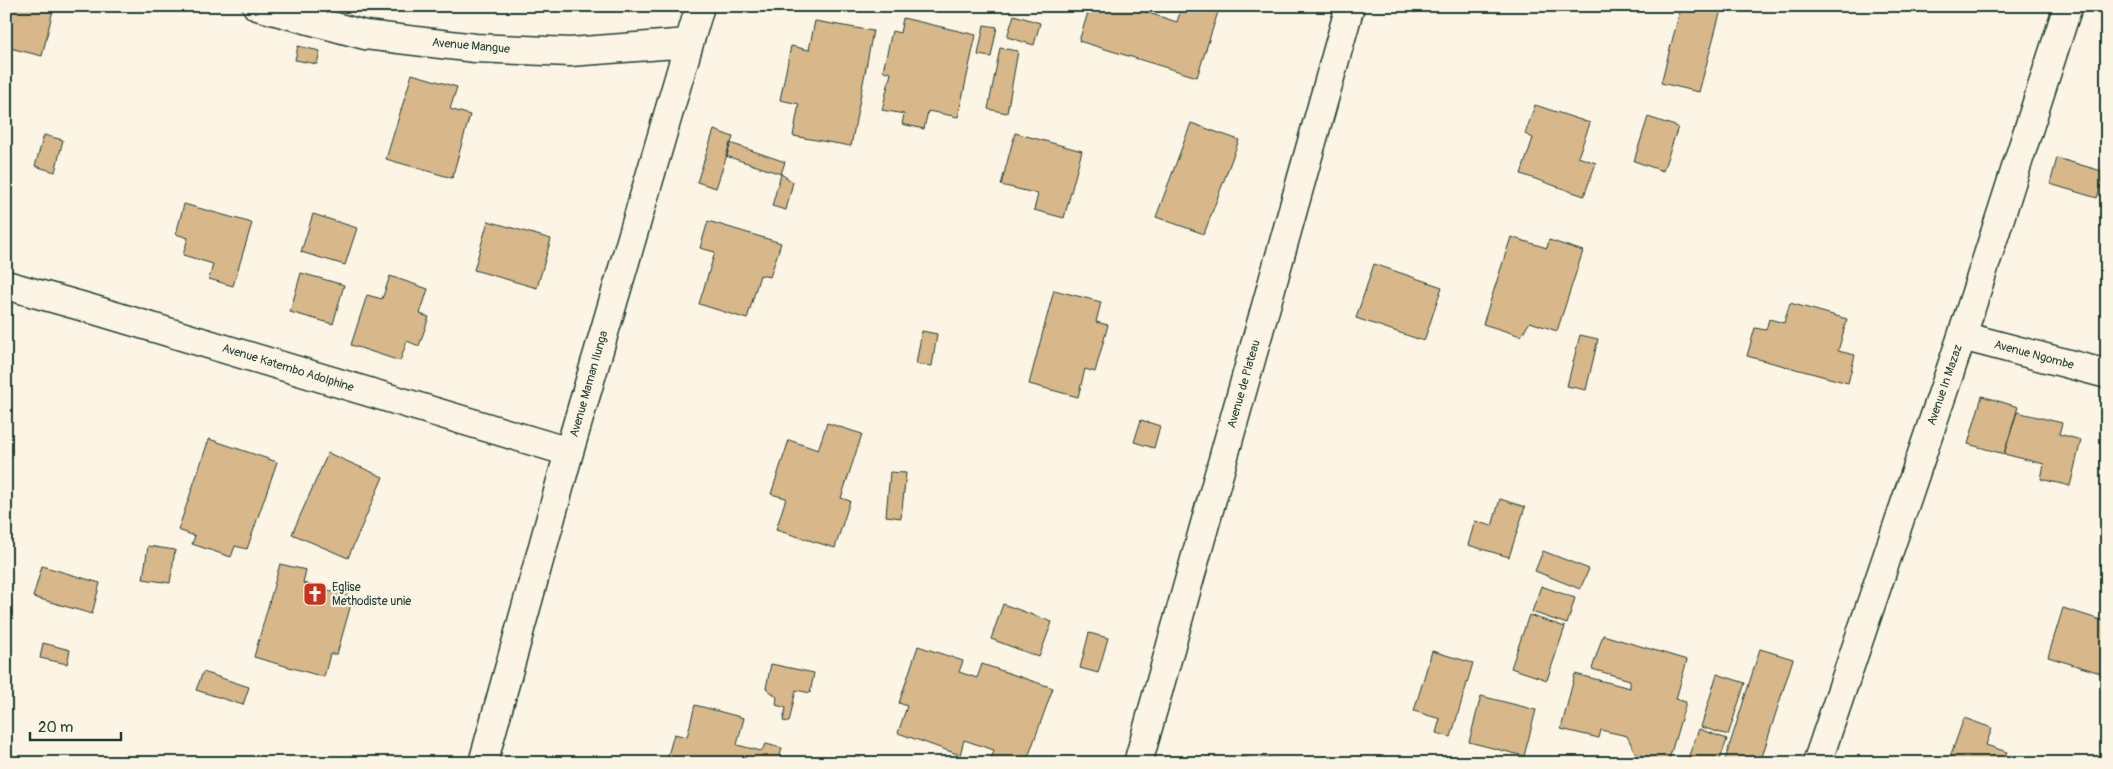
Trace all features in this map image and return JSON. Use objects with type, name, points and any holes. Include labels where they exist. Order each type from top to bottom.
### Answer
[{"type":"street","name":"Avenue Mangue","points":[[257,6],[365,35],[475,48],[570,52],[689,43]]},
{"type":"street","name":"Avenue Maman Ilunga","points":[[483,763],[569,452],[700,6]]},
{"type":"street","name":"Avenue de Plateau","points":[[1138,763],[1350,6]]},
{"type":"street","name":"Avenue In Mazaz","points":[[1817,763],[1962,336],[2068,6]]},
{"type":"street","name":"Avenue Katembo Adolphine","points":[[6,285],[569,452]]},
{"type":"street","name":"Avenue Ngombe","points":[[1962,336],[2107,374]]},
{"type":"building","points":[[6,6],[54,6],[42,56],[6,47]]},
{"type":"building","points":[[1090,6],[1127,6],[1177,22],[1182,6],[1220,6],[1197,77],[1079,41]]},
{"type":"building","points":[[1680,6],[1722,6],[1699,92],[1661,83]]},
{"type":"building","points":[[1014,15],[1040,23],[1034,45],[1007,37]]},
{"type":"building","points":[[903,18],[976,35],[958,117],[928,111],[924,129],[902,124],[904,114],[882,110],[891,73],[883,71],[892,31],[900,33]]},
{"type":"building","points":[[815,21],[873,31],[851,146],[793,136],[799,104],[780,100],[791,46],[809,50]]},
{"type":"building","points":[[984,25],[997,27],[991,57],[978,55]]},
{"type":"building","points":[[298,46],[320,51],[317,64],[295,60]]},
{"type":"building","points":[[1000,48],[1018,51],[1007,113],[988,109]]},
{"type":"building","points":[[412,74],[457,87],[450,109],[470,115],[452,178],[386,159]]},
{"type":"building","points":[[1535,105],[1590,123],[1578,157],[1596,163],[1584,196],[1521,174],[1533,138],[1525,134]]},
{"type":"building","points":[[1648,117],[1678,127],[1663,171],[1634,161]]},
{"type":"building","points":[[1191,123],[1239,140],[1204,234],[1156,217]]},
{"type":"building","points":[[714,130],[733,137],[716,188],[697,182]]},
{"type":"building","points":[[1015,133],[1082,151],[1064,218],[1034,210],[1038,194],[1001,185]]},
{"type":"building","points":[[44,135],[63,140],[55,172],[35,166]]},
{"type":"building","points":[[730,143],[785,162],[781,174],[726,156]]},
{"type":"building","points":[[2057,158],[2105,172],[2097,198],[2050,184]]},
{"type":"building","points":[[781,174],[793,182],[786,210],[772,206]]},
{"type":"building","points":[[184,204],[252,223],[233,286],[209,279],[213,264],[183,255],[188,238],[176,234]]},
{"type":"building","points":[[313,214],[357,228],[345,265],[301,252]]},
{"type":"building","points":[[488,221],[551,239],[537,288],[474,270]]},
{"type":"building","points":[[708,221],[781,243],[770,277],[760,275],[747,319],[699,304],[715,252],[700,248]]},
{"type":"building","points":[[1511,237],[1547,248],[1549,240],[1583,251],[1557,331],[1530,322],[1521,336],[1483,324]]},
{"type":"building","points":[[1374,264],[1442,287],[1424,341],[1356,318]]},
{"type":"building","points":[[301,273],[344,285],[333,324],[290,312]]},
{"type":"building","points":[[390,276],[428,289],[420,314],[429,317],[419,346],[407,341],[400,361],[351,345],[367,295],[382,299]]},
{"type":"building","points":[[1054,290],[1101,302],[1096,322],[1108,325],[1095,372],[1085,369],[1078,397],[1029,384]]},
{"type":"building","points":[[1790,303],[1847,319],[1838,351],[1855,355],[1848,383],[1747,356],[1755,328],[1766,330],[1769,319],[1784,323]]},
{"type":"building","points":[[922,331],[937,334],[932,366],[916,364]]},
{"type":"building","points":[[1580,335],[1598,339],[1586,390],[1567,386]]},
{"type":"building","points":[[1982,396],[2018,407],[2004,454],[1968,444]]},
{"type":"building","points":[[2017,412],[2062,423],[2059,434],[2081,440],[2070,486],[2041,479],[2044,464],[2004,454]]},
{"type":"building","points":[[1141,420],[1160,426],[1154,448],[1134,442]]},
{"type":"building","points":[[827,423],[862,434],[841,498],[850,501],[835,548],[776,530],[786,498],[771,494],[789,440],[818,450]]},
{"type":"building","points":[[209,439],[277,462],[247,549],[235,546],[231,557],[192,544],[195,536],[178,530]]},
{"type":"building","points":[[328,453],[383,477],[348,558],[292,534]]},
{"type":"building","points":[[890,472],[906,473],[901,518],[886,516]]},
{"type":"building","points":[[1500,499],[1525,507],[1509,557],[1468,545],[1475,521],[1492,526]]},
{"type":"building","points":[[148,546],[175,550],[170,583],[143,579]]},
{"type":"building","points":[[1543,551],[1589,569],[1580,589],[1535,571]]},
{"type":"building","points":[[280,564],[306,570],[303,583],[353,597],[337,654],[330,654],[324,677],[254,657]]},
{"type":"building","points":[[42,566],[100,583],[92,614],[33,597]]},
{"type":"building","points":[[1541,586],[1575,598],[1567,624],[1532,612]]},
{"type":"building","points":[[1003,604],[1052,622],[1039,657],[991,639]]},
{"type":"building","points":[[2063,608],[2107,622],[2107,675],[2048,657]]},
{"type":"building","points":[[1529,615],[1565,627],[1547,680],[1511,668]]},
{"type":"building","points":[[1089,633],[1108,638],[1098,673],[1080,668]]},
{"type":"building","points":[[1603,635],[1687,660],[1676,699],[1686,702],[1668,763],[1636,754],[1627,736],[1601,730],[1599,738],[1561,729],[1575,674],[1630,688],[1630,680],[1592,669]]},
{"type":"building","points":[[43,643],[70,650],[67,664],[40,658]]},
{"type":"building","points":[[918,646],[963,661],[959,672],[977,678],[982,664],[1053,688],[1026,763],[990,763],[994,750],[964,740],[960,755],[898,733],[907,706],[899,703]]},
{"type":"building","points":[[1760,649],[1793,659],[1760,763],[1724,763]]},
{"type":"building","points":[[1432,651],[1473,663],[1451,737],[1436,733],[1440,719],[1414,711]]},
{"type":"building","points":[[771,664],[814,673],[810,693],[796,690],[789,722],[783,721],[786,708],[776,705],[777,697],[766,688]]},
{"type":"building","points":[[203,672],[249,687],[243,705],[196,690]]},
{"type":"building","points":[[1717,674],[1745,683],[1728,735],[1701,727]]},
{"type":"building","points":[[1481,696],[1536,710],[1524,756],[1469,742]]},
{"type":"building","points":[[695,705],[744,718],[737,745],[761,751],[766,744],[782,748],[778,763],[666,763],[674,734],[687,737]]},
{"type":"building","points":[[1964,718],[1992,728],[1986,745],[2007,752],[2003,763],[1948,763]]},
{"type":"building","points":[[1699,729],[1727,739],[1719,763],[1686,763]]},
{"type":"building","points":[[1241,756],[1259,762],[1261,756],[1283,763],[1239,763]]},
{"type":"building","points":[[252,757],[273,763],[251,763]]},
{"type":"building","points":[[1473,757],[1491,763],[1471,763]]},
{"type":"place","name":"Eglise Methodiste unie","points":[[315,594]]}]
